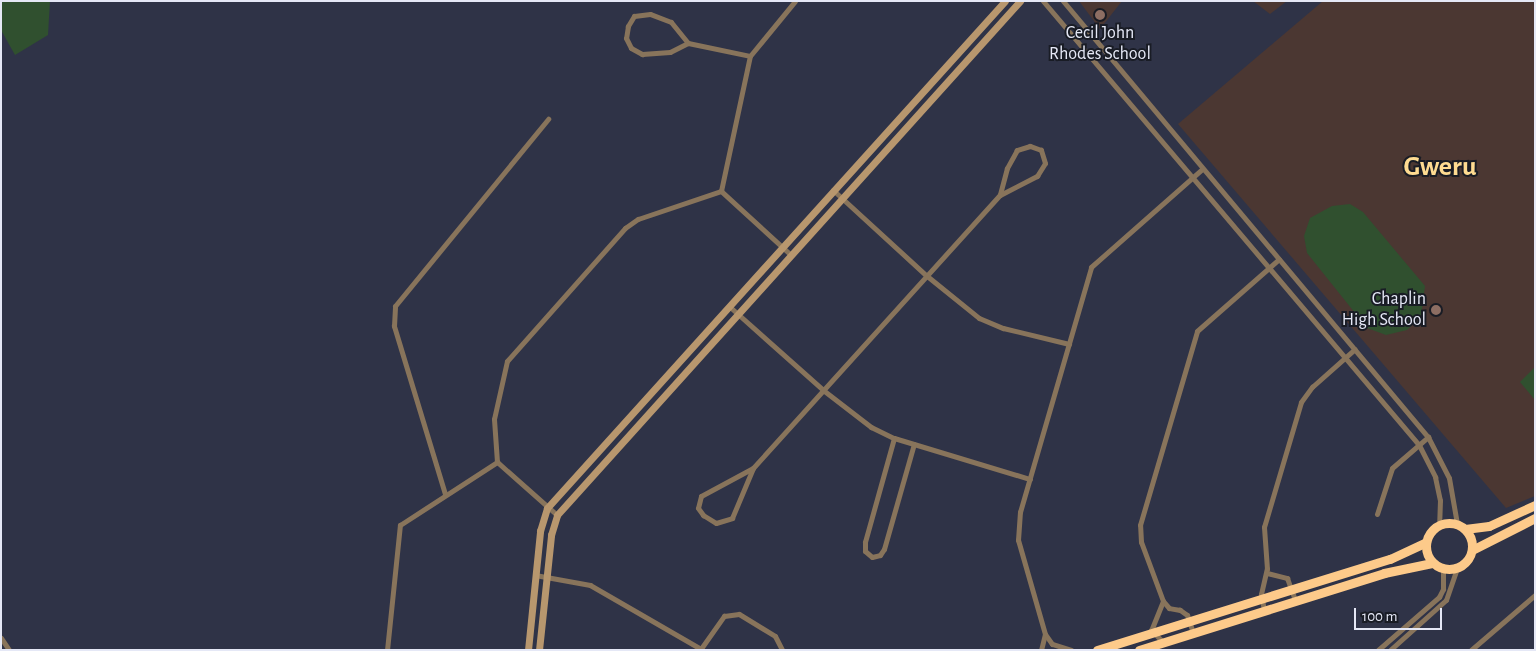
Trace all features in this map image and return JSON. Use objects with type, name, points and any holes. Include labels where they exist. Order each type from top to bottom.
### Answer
[{"type":"highway","points":[[1465,530],[1489,526],[1535,505]]},
{"type":"highway","points":[[1139,650],[1384,572],[1432,563],[1443,569],[1458,568],[1464,564],[1472,550],[1535,518]]},
{"type":"highway","points":[[1097,650],[1390,559],[1426,542],[1439,525],[1457,524],[1465,530],[1470,536],[1472,550]]},
{"type":"highway","points":[[1426,542],[1432,563]]},
{"type":"main road","points":[[528,650],[542,520],[548,508],[1005,1]]},
{"type":"main road","points":[[539,650],[547,576],[557,515],[1020,1]]},
{"type":"street","points":[[721,191],[750,56],[795,1]]},
{"type":"street","points":[[1044,1],[1194,176],[1419,445],[1435,477],[1440,500],[1439,525]]},
{"type":"street","points":[[1063,1],[1428,437],[1449,478],[1457,524]]},
{"type":"street","points":[[688,43],[671,22],[650,14],[634,16],[628,26],[626,38],[631,48],[642,54],[670,52],[688,43],[750,56]]},
{"type":"street","points":[[1115,84],[1125,76]]},
{"type":"street","points":[[445,494],[392,315],[395,306],[548,119]]},
{"type":"street","points":[[753,468],[700,496],[698,508],[703,515],[716,523],[732,518],[753,468],[1000,195],[1037,176],[1045,163],[1042,150],[1030,146],[1017,150],[1011,158],[1000,195]]},
{"type":"street","points":[[1070,650],[1052,644],[1045,634],[1016,532],[1030,479],[1091,267],[1202,169]]},
{"type":"street","points":[[833,190],[963,307],[990,324],[1069,344]]},
{"type":"street","points":[[721,191],[791,255]]},
{"type":"street","points":[[557,515],[497,462],[494,419],[505,368],[514,350],[625,228],[638,219],[721,191]]},
{"type":"street","points":[[1193,633],[1191,620],[1184,612],[1169,608],[1163,601],[1141,542],[1140,525],[1193,341],[1204,324],[1279,259]]},
{"type":"street","points":[[730,307],[823,390],[871,427],[894,438],[1030,479]]},
{"type":"street","points":[[1264,610],[1262,598],[1267,573],[1264,527],[1301,402],[1312,387],[1355,349]]},
{"type":"street","points":[[1377,514],[1392,468],[1428,437]]},
{"type":"street","points":[[894,438],[865,542],[865,552],[872,557],[880,555],[884,548],[914,444]]},
{"type":"street","points":[[386,650],[398,529],[445,494],[497,462]]},
{"type":"street","points":[[1388,642],[1391,649],[1438,609],[1450,592],[1458,568]]},
{"type":"street","points":[[1378,650],[1431,607],[1443,589],[1443,569]]},
{"type":"street","points":[[1267,573],[1284,576],[1292,588],[1295,600]]},
{"type":"street","points":[[535,575],[547,576],[600,589],[700,650],[724,616],[739,614],[775,636],[782,650]]},
{"type":"street","points":[[1443,589],[1450,592]]},
{"type":"street","points":[[1471,650],[1535,595]]},
{"type":"street","points":[[1163,601],[1152,633],[1163,642]]},
{"type":"street","points":[[1041,650],[1045,634]]},
{"type":"street","points":[[1,638],[9,650]]},
{"type":"shaded area","name":"Cecil John Rhodes School","points":[[1079,1],[1122,1],[1100,29]]},
{"type":"shaded area","points":[[1253,1],[1287,1],[1270,14]]},
{"type":"shaded area","name":"Chaplin High School","points":[[1323,1],[1535,1],[1535,496],[1506,508],[1178,124]]},
{"type":"green space","points":[[1,1],[50,1],[48,35],[15,55],[1,30]]},
{"type":"green space","points":[[1350,204],[1363,212],[1425,286],[1421,316],[1407,330],[1386,335],[1367,328],[1307,253],[1304,236],[1310,218],[1332,206]]},
{"type":"green space","points":[[1535,367],[1535,400],[1520,382]]},
{"type":"place","name":"Cecil John Rhodes School","points":[[1100,15]]},
{"type":"place","name":"Chaplin High School","points":[[1436,310]]},
{"type":"district","name":"Gweru","points":[[1440,167]]}]
